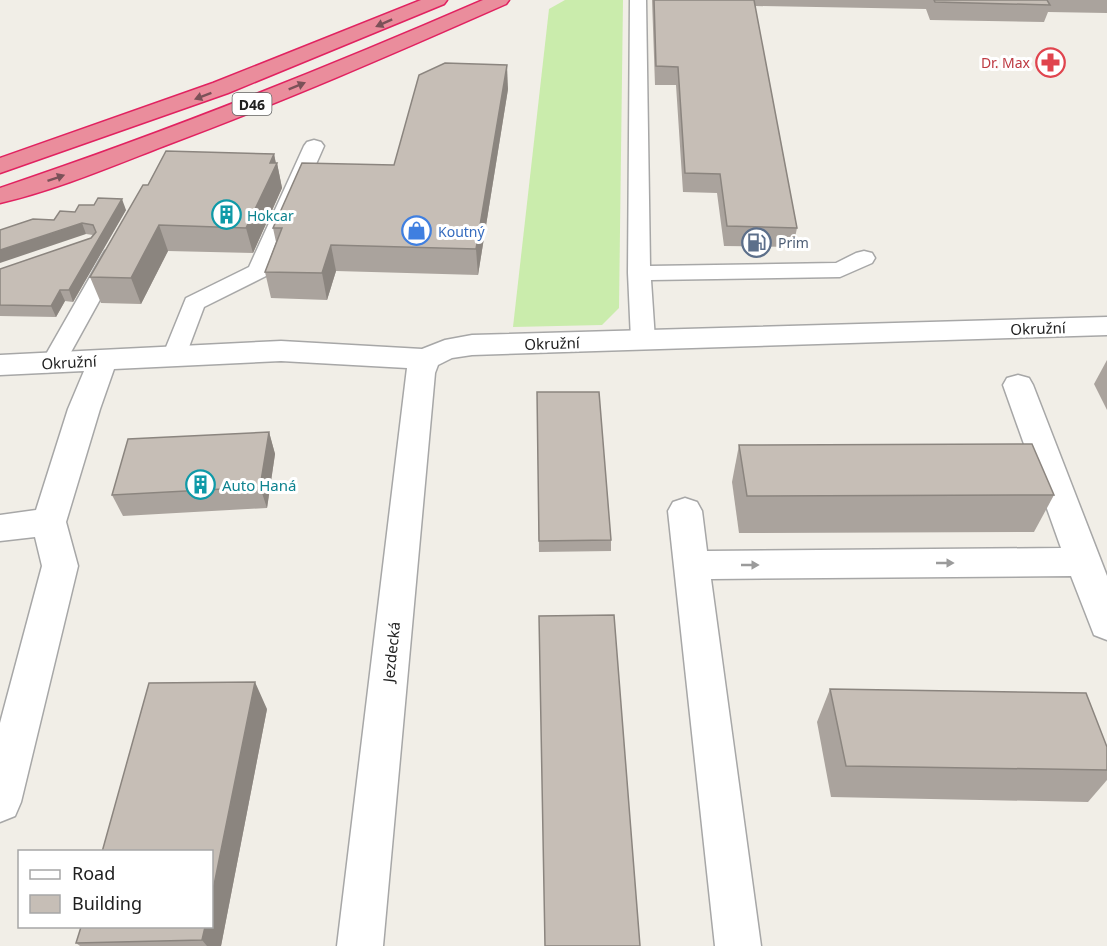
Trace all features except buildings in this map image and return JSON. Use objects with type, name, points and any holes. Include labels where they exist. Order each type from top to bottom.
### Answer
[{"type":"highway","name":"D46","points":[[0,166],[144,118],[271,70],[437,0]]},
{"type":"highway","name":"D46","points":[[0,196],[67,174],[239,109],[499,0]]},
{"type":"street","name":"Okružní","points":[[0,365],[281,351],[426,359],[445,350],[472,345],[1107,326]]},
{"type":"street","name":"Jezdecká","points":[[360,946],[420,373],[426,359]]},
{"type":"street","points":[[0,802],[60,566],[49,522],[84,409],[103,360]]},
{"type":"street","points":[[1018,385],[1107,624]]},
{"type":"street","points":[[685,511],[738,946]]},
{"type":"street","points":[[0,528],[49,522]]},
{"type":"street","points":[[692,565],[1084,562]]},
{"type":"lane","points":[[638,0],[639,273],[644,340]]},
{"type":"lane","points":[[174,357],[194,303],[258,271],[314,146]]},
{"type":"lane","points":[[53,363],[123,238]]},
{"type":"lane","points":[[639,273],[840,270],[864,258]]},
{"type":"green space","points":[[565,0],[623,0],[619,308],[602,325],[513,327],[549,9]]},
{"type":"place","name":"Dr. Max","points":[[1051,62]]},
{"type":"place","name":"Hokcar","points":[[226,215]]},
{"type":"place","name":"Koutný","points":[[417,231]]},
{"type":"place","name":"Prim","points":[[757,242]]},
{"type":"place","name":"Auto Haná","points":[[201,485]]}]
